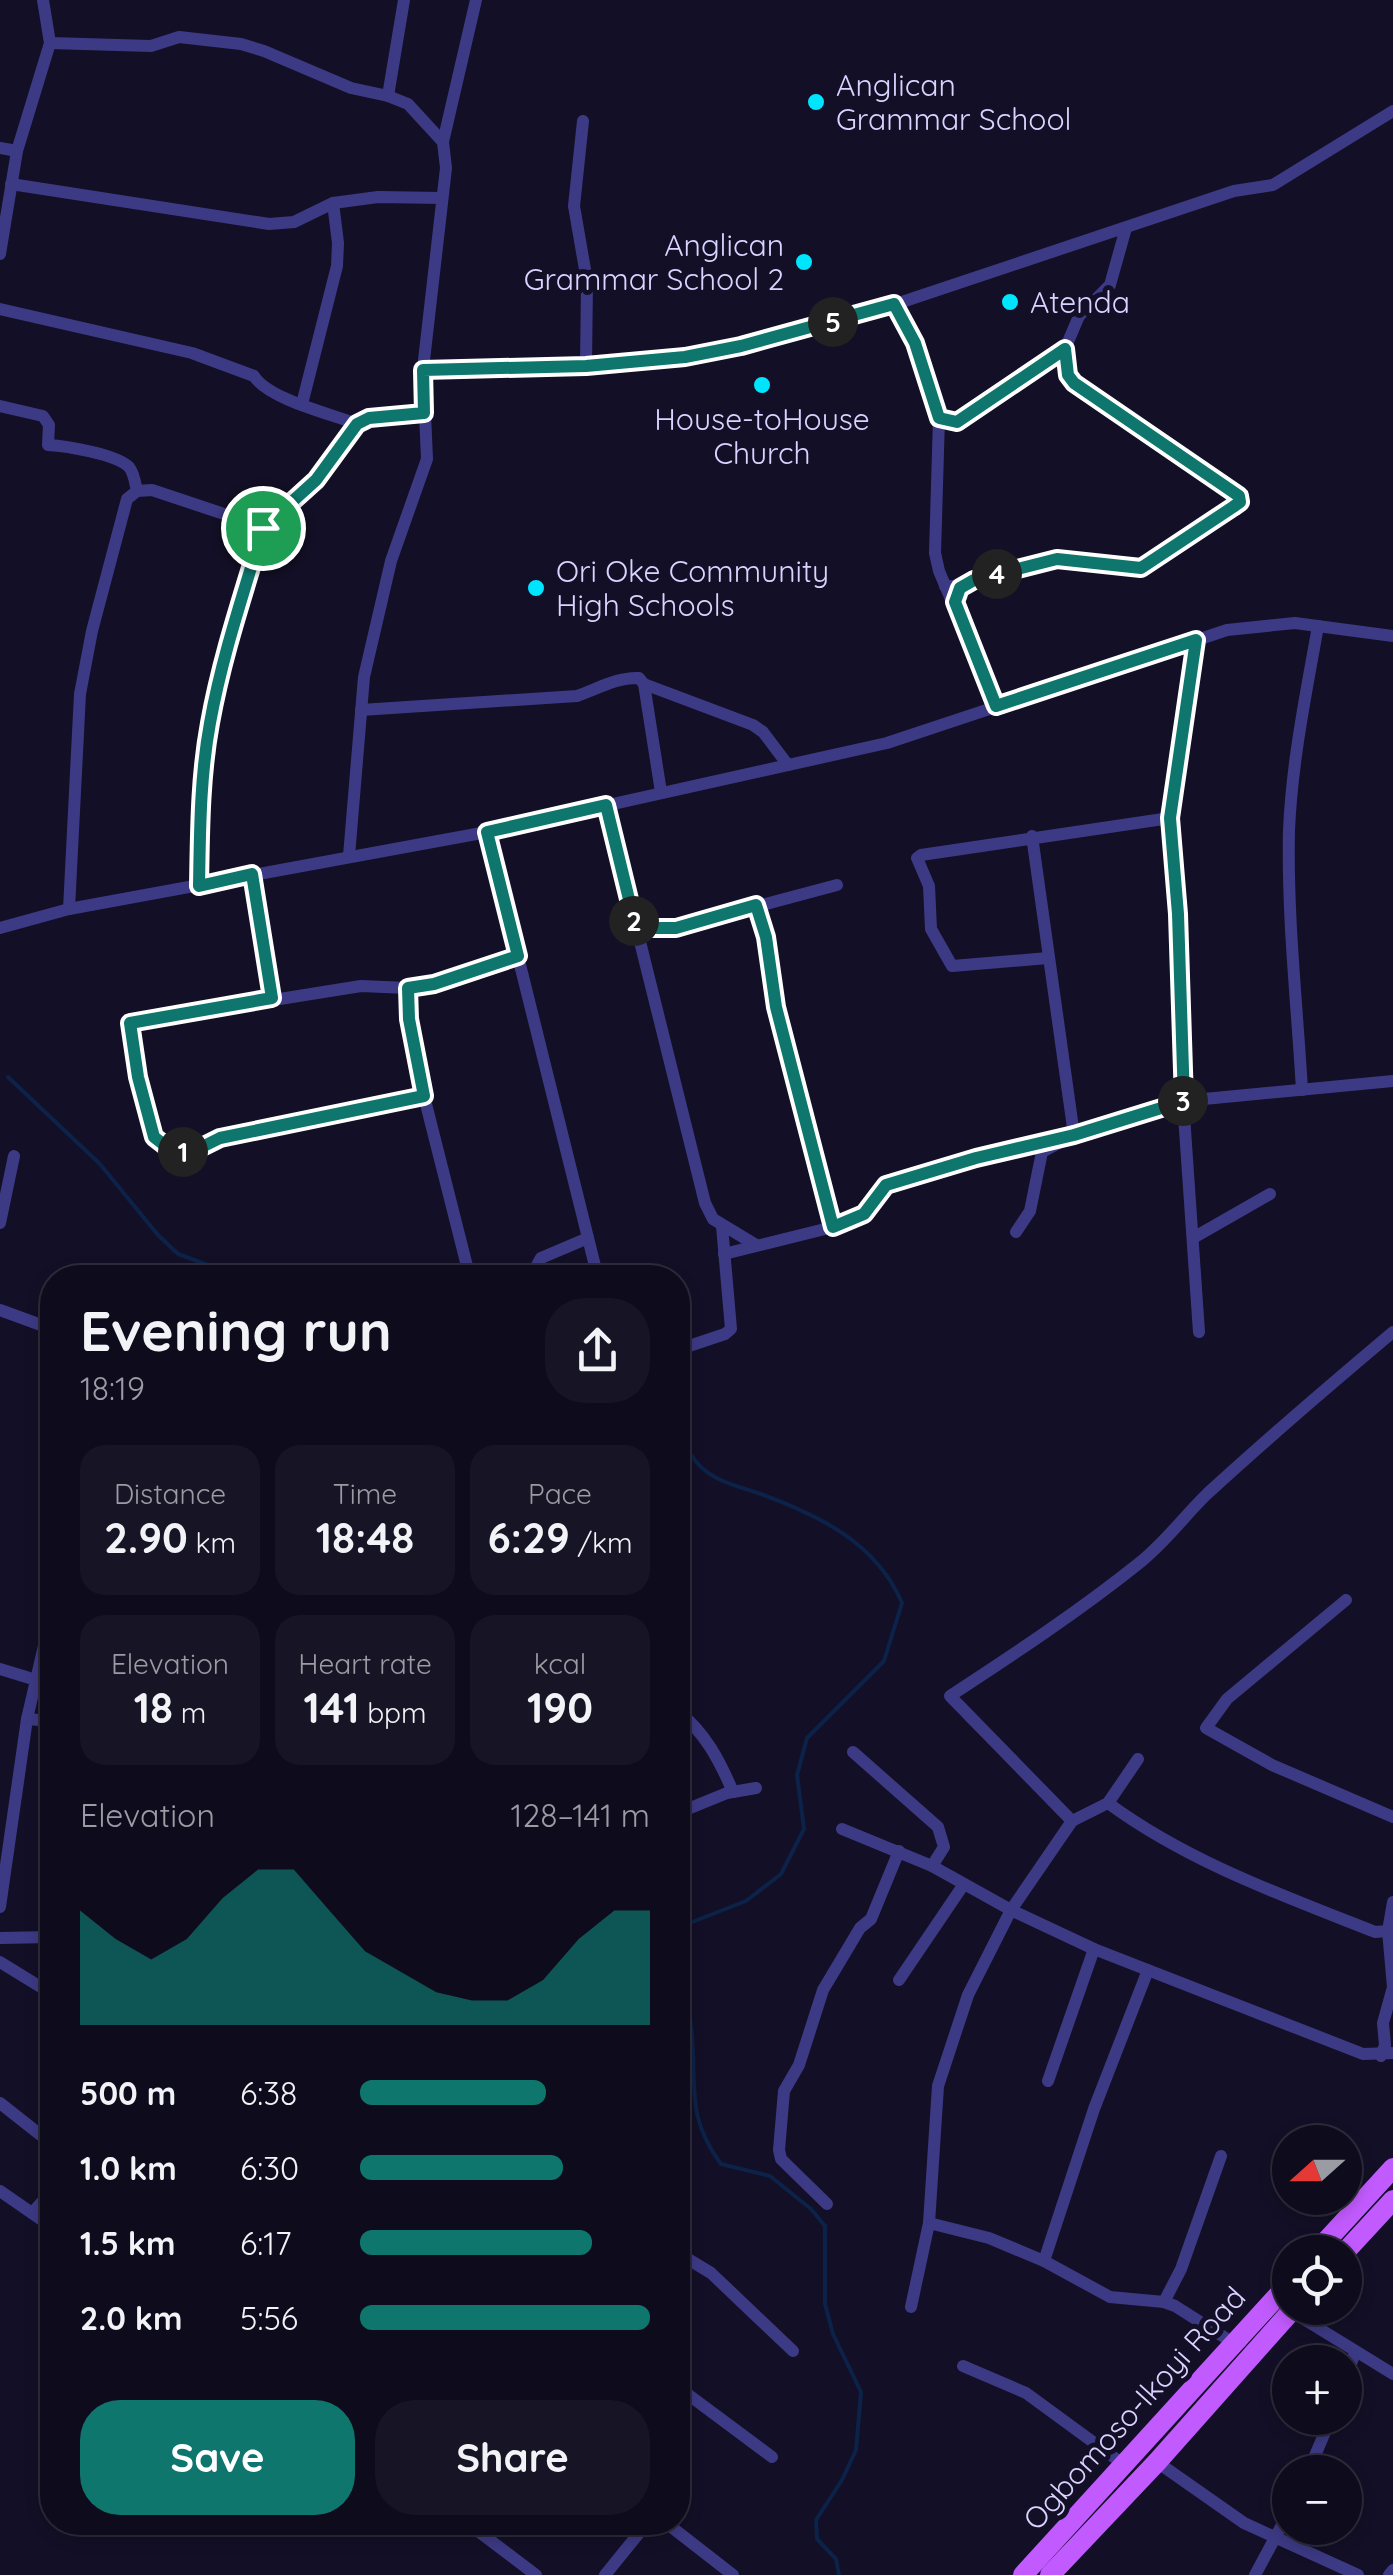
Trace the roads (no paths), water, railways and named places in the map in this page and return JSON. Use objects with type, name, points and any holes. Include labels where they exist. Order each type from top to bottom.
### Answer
[{"type":"main road","points":[[1332,2235],[1393,2168]]},
{"type":"main road","points":[[1361,2235],[1393,2200]]},
{"type":"main road","name":"Ogbomoso-Ikoyi Road","points":[[1023,2575],[1235,2344],[1272,2313]]},
{"type":"main road","name":"Ogbomoso-Ikoyi Road","points":[[1050,2575],[1157,2462],[1272,2320]]},
{"type":"street","points":[[0,254],[17,151],[50,44],[42,0]]},
{"type":"street","points":[[388,96],[404,0]]},
{"type":"street","points":[[349,856],[364,677],[392,561],[427,460],[423,370],[446,168],[443,142],[476,0]]},
{"type":"street","points":[[50,44],[152,46],[179,37],[264,50],[351,88],[408,104],[443,142]]},
{"type":"street","points":[[423,370],[586,366],[704,354],[894,304],[1234,191],[1273,185],[1393,110]]},
{"type":"street","points":[[583,121],[574,206],[588,281],[586,366]]},
{"type":"street","points":[[0,148],[17,151]]},
{"type":"street","points":[[11,184],[244,222],[294,222],[333,204],[378,197],[442,198]]},
{"type":"street","points":[[302,404],[337,266],[333,204]]},
{"type":"street","points":[[952,587],[1057,559],[1141,568],[1240,502],[1239,496],[1074,383],[1068,375],[1065,349],[1079,316],[1110,284],[1126,228]]},
{"type":"street","points":[[894,304],[915,343],[939,418],[936,553],[996,706]]},
{"type":"street","points":[[0,309],[192,354],[254,376],[257,382],[302,404],[357,424]]},
{"type":"street","points":[[939,418],[957,422],[1065,349]]},
{"type":"street","points":[[0,406],[43,416],[49,425],[48,445],[68,446],[125,463],[137,491]]},
{"type":"street","points":[[199,886],[200,794],[209,726],[220,671],[263,528],[316,480],[357,424],[369,418],[424,413]]},
{"type":"street","points":[[69,909],[80,694],[92,631],[128,500],[137,491],[152,490],[263,528]]},
{"type":"street","points":[[0,928],[69,909],[487,832],[887,742],[1227,630],[1295,623],[1393,636]]},
{"type":"street","points":[[1302,1090],[1289,878],[1290,829],[1294,760],[1318,626]]},
{"type":"street","points":[[1196,640],[1170,818],[1199,1332]]},
{"type":"street","points":[[361,710],[576,696],[632,677],[753,726],[763,732],[788,764]]},
{"type":"street","points":[[644,684],[661,792]]},
{"type":"street","points":[[606,805],[705,1203],[713,1220],[756,1245]]},
{"type":"street","points":[[1048,958],[952,966],[931,929],[928,886],[917,858],[1032,836],[1170,818]]},
{"type":"street","points":[[487,832],[595,1265]]},
{"type":"street","points":[[1032,836],[1074,1135]]},
{"type":"street","points":[[252,874],[272,998]]},
{"type":"street","points":[[636,928],[676,928],[837,885]]},
{"type":"street","points":[[756,905],[766,937],[776,1007],[833,1227]]},
{"type":"street","points":[[424,1096],[220,1138],[188,1154],[154,1137],[138,1077],[130,1023],[361,986],[408,988],[434,984],[518,956]]},
{"type":"street","points":[[408,988],[409,1019],[424,1096],[467,1265]]},
{"type":"street","points":[[724,1254],[833,1227],[864,1214],[886,1185],[1184,1101],[1393,1081]]},
{"type":"street","points":[[1016,1232],[1030,1212],[1042,1152],[1074,1135]]},
{"type":"street","points":[[0,1223],[14,1156]]},
{"type":"street","points":[[1193,1238],[1270,1194]]},
{"type":"street","points":[[690,1345],[726,1334],[731,1328],[722,1226]]},
{"type":"street","points":[[538,1265],[542,1258],[588,1238]]},
{"type":"street","points":[[0,1310],[40,1325]]},
{"type":"street","points":[[1072,1822],[950,1696],[1024,1648],[1138,1564],[1286,1421],[1393,1332]]},
{"type":"street","points":[[1346,1600],[1227,1699],[1206,1728],[1303,1780],[1393,1817]]},
{"type":"street","points":[[0,1906],[27,1719],[40,1663]]},
{"type":"street","points":[[0,1669],[36,1680]]},
{"type":"street","points":[[27,1719],[40,1720]]},
{"type":"street","points":[[690,1721],[720,1763],[733,1792]]},
{"type":"street","points":[[853,1752],[938,1827],[944,1847],[932,1866]]},
{"type":"street","points":[[911,2307],[929,2224],[938,2086],[968,1995],[1011,1910],[1072,1822],[1108,1803],[1138,1760]]},
{"type":"street","points":[[690,1808],[756,1788]]},
{"type":"street","points":[[1108,1803],[1140,1826],[1238,1877],[1375,1932],[1388,1931]]},
{"type":"street","points":[[842,1829],[932,1866],[1011,1910],[1094,1949],[1363,2054],[1387,2055],[1383,2024],[1393,1987],[1388,1931],[1393,1902]]},
{"type":"street","points":[[827,2204],[781,2159],[778,2150],[784,2091],[799,2065],[823,1990],[860,1928],[871,1919],[899,1851]]},
{"type":"street","points":[[898,1980],[964,1884]]},
{"type":"street","points":[[0,1938],[40,1937]]},
{"type":"street","points":[[1048,2081],[1094,1949]]},
{"type":"street","points":[[0,1962],[40,1987]]},
{"type":"street","points":[[1044,2261],[1094,2109],[1148,1970]]},
{"type":"street","points":[[0,2103],[40,2135]]},
{"type":"street","points":[[1164,2302],[1181,2269],[1221,2156]]},
{"type":"street","points":[[0,2191],[40,2219]]},
{"type":"street","points":[[32,2213],[40,2204]]},
{"type":"street","points":[[929,2224],[989,2238],[1044,2261],[1110,2297],[1164,2302],[1235,2344]]},
{"type":"street","points":[[690,2260],[711,2273],[793,2351]]},
{"type":"street","points":[[1320,2325],[1345,2345]]},
{"type":"street","points":[[1362,2357],[1393,2374]]},
{"type":"street","points":[[963,2366],[1026,2393],[1124,2464]]},
{"type":"street","points":[[690,2396],[772,2457]]},
{"type":"street","points":[[1157,2462],[1244,2523],[1272,2537]]},
{"type":"street","points":[[483,2535],[536,2575]]},
{"type":"street","points":[[605,2575],[637,2535]]},
{"type":"street","points":[[682,2535],[733,2575]]},
{"type":"street","points":[[1255,2575],[1272,2545]]},
{"type":"street","points":[[1290,2545],[1358,2575]]},
{"type":"waterway","points":[[8,1077],[100,1164],[178,1254],[208,1265]]},
{"type":"waterway","points":[[690,1455],[721,1480],[802,1511],[843,1533],[877,1563],[902,1603],[884,1661],[807,1738],[797,1775],[804,1829],[781,1874],[746,1901],[690,1923]]},
{"type":"waterway","points":[[690,2018],[697,2114],[709,2146],[721,2164],[770,2176],[811,2209],[825,2226],[825,2304],[833,2334],[861,2392],[856,2450],[816,2520],[817,2539],[836,2559],[839,2575]]},
{"type":"place","name":"Anglican Grammar School","points":[[816,102]]},
{"type":"place","name":"Anglican Grammar School 2","points":[[804,262]]},
{"type":"place","name":"Atenda","points":[[1010,302]]},
{"type":"place","name":"House-toHouse Church","points":[[762,385]]},
{"type":"place","name":"Ori Oke Community High Schools","points":[[536,588]]}]
